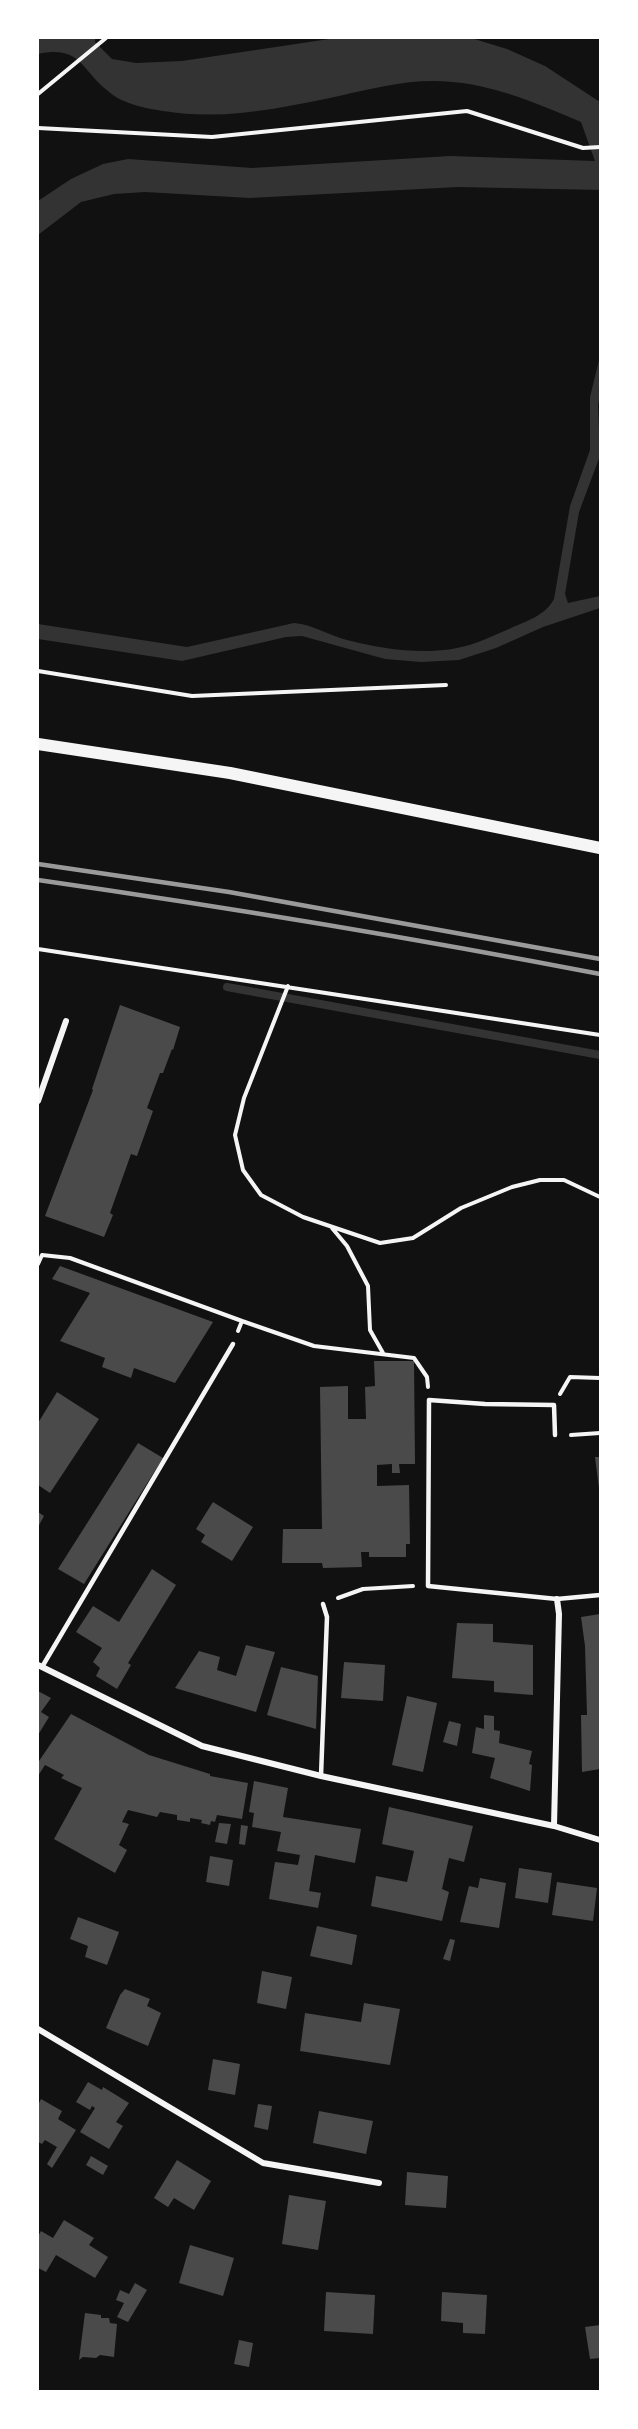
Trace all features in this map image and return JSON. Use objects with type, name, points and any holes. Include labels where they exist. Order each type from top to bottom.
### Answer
[{"type":"main road","points":[[38,744],[230,773],[600,848]]},
{"type":"street","points":[[38,1101],[66,1021]]},
{"type":"street","points":[[554,1826],[559,1614],[557,1599]]},
{"type":"street","points":[[40,1666],[202,1746],[321,1776],[554,1826],[600,1840]]},
{"type":"street","points":[[38,2029],[263,2163],[379,2183]]},
{"type":"lane","points":[[40,1666],[234,1344]]},
{"type":"lane","points":[[555,1435],[554,1405],[429,1400],[428,1586],[557,1599],[600,1595]]},
{"type":"lane","points":[[321,1776],[327,1617],[323,1604]]},
{"type":"path","points":[[38,94],[105,38]]},
{"type":"path","points":[[38,128],[212,136],[467,111],[583,148],[600,147]]},
{"type":"path","points":[[38,671],[192,696],[446,685]]},
{"type":"path","points":[[38,949],[600,1035]]},
{"type":"path","points":[[288,986],[244,1098],[235,1135],[243,1170],[261,1195],[303,1217],[380,1243],[413,1238],[461,1208],[512,1187],[540,1180],[564,1180],[600,1197]]},
{"type":"path","points":[[330,1226],[347,1246],[368,1286],[370,1330],[384,1353]]},
{"type":"path","points":[[38,1264],[42,1255],[70,1258],[314,1346],[414,1358],[427,1377],[429,1400]]},
{"type":"path","points":[[234,1344],[242,1321]]},
{"type":"path","points":[[554,1405],[570,1377],[600,1378]]},
{"type":"path","points":[[555,1435],[600,1433]]},
{"type":"path","points":[[323,1604],[363,1589],[428,1586]]},
{"type":"shaded area","points":[[38,38],[95,38],[95,42],[112,59],[136,63],[182,61],[336,38],[471,38],[507,49],[545,66],[600,102],[600,190],[458,187],[250,198],[145,192],[114,194],[81,202],[38,235],[38,201],[71,179],[103,164],[128,159],[252,168],[450,156],[595,161],[581,122],[527,100],[491,89],[453,82],[421,81],[252,112],[185,114],[134,105],[120,99],[99,83],[72,56],[52,52],[38,54]]},
{"type":"shaded area","points":[[600,356],[598,405],[600,456],[579,512],[565,594],[568,603],[600,596],[600,608],[543,627],[496,648],[459,660],[421,662],[385,659],[302,636],[286,637],[182,661],[38,639],[38,624],[187,647],[294,623],[374,646],[430,651],[470,645],[534,617],[546,610],[554,599],[570,506],[590,450],[590,397]]},
{"type":"building","points":[[120,1005],[180,1027],[173,1050],[163,1073],[160,1073],[147,1108],[153,1111],[137,1156],[131,1154],[104,1237],[45,1216],[93,1090]]},
{"type":"building","points":[[60,1266],[213,1322],[175,1383],[134,1368],[131,1378],[102,1367],[105,1358],[60,1341],[90,1293],[52,1279]]},
{"type":"building","points":[[374,1361],[414,1361],[415,1464],[399,1464],[400,1473],[392,1473],[392,1464],[377,1465],[377,1486],[409,1485],[410,1544],[406,1544],[406,1557],[369,1557],[369,1552],[361,1552],[362,1567],[323,1568],[322,1563],[282,1563],[283,1529],[322,1529],[320,1387],[348,1386],[348,1419],[366,1419],[365,1387],[375,1386]]},
{"type":"building","points":[[57,1392],[99,1419],[50,1493],[38,1485],[38,1423]]},
{"type":"building","points":[[138,1443],[163,1458],[84,1584],[58,1569]]},
{"type":"building","points":[[595,1457],[600,1457],[600,1488],[599,1488]]},
{"type":"building","points":[[213,1502],[253,1527],[232,1561],[201,1542],[205,1535],[196,1529]]},
{"type":"building","points":[[38,1512],[44,1516],[38,1527]]},
{"type":"building","points":[[152,1569],[176,1585],[128,1663],[131,1665],[117,1689],[96,1676],[100,1668],[93,1662],[102,1648],[76,1632],[93,1606],[119,1622]]},
{"type":"building","points":[[600,1614],[600,1769],[582,1772],[581,1715],[587,1715],[585,1646],[581,1617]]},
{"type":"building","points":[[457,1623],[493,1624],[493,1642],[533,1645],[533,1695],[494,1692],[494,1681],[452,1678]]},
{"type":"building","points":[[246,1645],[275,1652],[256,1712],[175,1688],[199,1651],[220,1657],[217,1670],[236,1676]]},
{"type":"building","points":[[344,1662],[385,1665],[383,1701],[341,1698]]},
{"type":"building","points":[[281,1667],[318,1676],[316,1729],[267,1715]]},
{"type":"building","points":[[38,1691],[51,1698],[41,1712],[49,1717],[38,1735]]},
{"type":"building","points":[[407,1696],[437,1703],[423,1772],[392,1765]]},
{"type":"building","points":[[71,1714],[149,1755],[210,1774],[210,1776],[248,1783],[242,1819],[217,1815],[215,1822],[211,1821],[210,1825],[201,1823],[202,1820],[190,1818],[190,1822],[177,1820],[177,1815],[160,1812],[157,1817],[128,1810],[122,1822],[129,1824],[119,1845],[127,1850],[115,1873],[54,1839],[82,1788],[61,1778],[64,1775],[45,1765],[38,1776],[38,1760]]},
{"type":"building","points":[[484,1715],[494,1716],[494,1730],[500,1731],[499,1743],[532,1751],[529,1764],[532,1765],[530,1791],[490,1778],[495,1758],[472,1753],[476,1727],[484,1729]]},
{"type":"building","points":[[449,1721],[461,1724],[457,1746],[443,1742]]},
{"type":"building","points":[[254,1781],[288,1788],[283,1817],[361,1829],[355,1863],[315,1855],[309,1891],[321,1893],[318,1908],[269,1899],[275,1862],[298,1865],[300,1855],[277,1851],[281,1832],[252,1827],[254,1813],[249,1812]]},
{"type":"building","points":[[389,1807],[473,1826],[464,1862],[449,1858],[442,1889],[449,1892],[442,1921],[371,1906],[376,1876],[407,1882],[414,1851],[382,1844]]},
{"type":"building","points":[[219,1823],[231,1824],[227,1844],[215,1842]]},
{"type":"building","points":[[241,1825],[248,1826],[245,1845],[239,1844]]},
{"type":"building","points":[[210,1856],[233,1860],[229,1886],[206,1882]]},
{"type":"building","points":[[519,1868],[552,1873],[548,1903],[515,1898]]},
{"type":"building","points":[[480,1878],[506,1883],[499,1928],[460,1922],[469,1886],[478,1888]]},
{"type":"building","points":[[557,1882],[597,1888],[593,1921],[552,1915]]},
{"type":"building","points":[[78,1917],[119,1932],[107,1965],[85,1957],[88,1946],[70,1939]]},
{"type":"building","points":[[317,1926],[357,1935],[352,1965],[310,1956]]},
{"type":"building","points":[[450,1939],[455,1940],[450,1961],[443,1959]]},
{"type":"building","points":[[262,1971],[292,1977],[286,2009],[257,2003]]},
{"type":"building","points":[[125,1989],[150,1999],[147,2006],[161,2013],[148,2046],[106,2028],[120,1995]]},
{"type":"building","points":[[364,2003],[400,2009],[390,2065],[300,2051],[305,2013],[361,2022]]},
{"type":"building","points":[[213,2059],[240,2064],[235,2095],[208,2090]]},
{"type":"building","points":[[88,2082],[102,2090],[103,2087],[129,2103],[116,2122],[123,2126],[109,2149],[80,2132],[95,2108],[92,2106],[90,2110],[76,2102]]},
{"type":"building","points":[[41,2099],[62,2111],[58,2119],[76,2130],[52,2168],[47,2164],[57,2147],[45,2140],[42,2144],[38,2142],[38,2105]]},
{"type":"building","points":[[258,2104],[272,2106],[268,2130],[254,2127]]},
{"type":"building","points":[[319,2111],[373,2121],[366,2154],[313,2143]]},
{"type":"building","points":[[91,2156],[108,2166],[103,2175],[86,2165]]},
{"type":"building","points":[[177,2160],[211,2181],[194,2210],[174,2198],[168,2207],[154,2198]]},
{"type":"building","points":[[407,2172],[448,2176],[446,2208],[405,2205]]},
{"type":"building","points":[[289,2195],[326,2201],[318,2250],[282,2244]]},
{"type":"building","points":[[64,2220],[94,2238],[89,2245],[108,2257],[95,2278],[56,2255],[46,2272],[38,2268],[38,2236],[41,2231],[53,2238]]},
{"type":"building","points":[[190,2245],[234,2258],[223,2296],[179,2283]]},
{"type":"building","points":[[135,2283],[147,2290],[128,2322],[117,2317],[124,2303],[116,2300],[120,2290],[129,2294]]},
{"type":"building","points":[[326,2292],[375,2295],[373,2334],[324,2331]]},
{"type":"building","points":[[442,2292],[487,2295],[485,2334],[463,2333],[463,2323],[441,2321]]},
{"type":"building","points":[[85,2313],[101,2315],[101,2318],[109,2318],[110,2323],[117,2324],[114,2357],[100,2355],[96,2358],[83,2357],[79,2360]]},
{"type":"building","points":[[600,2325],[600,2358],[590,2359],[585,2327]]},
{"type":"building","points":[[239,2340],[253,2343],[249,2367],[234,2364]]},
{"type":"waterway","points":[[227,987],[600,1055]]},
{"type":"railway","points":[[38,864],[229,892],[600,959]]},
{"type":"railway","points":[[38,880],[319,924],[600,974]]}]
